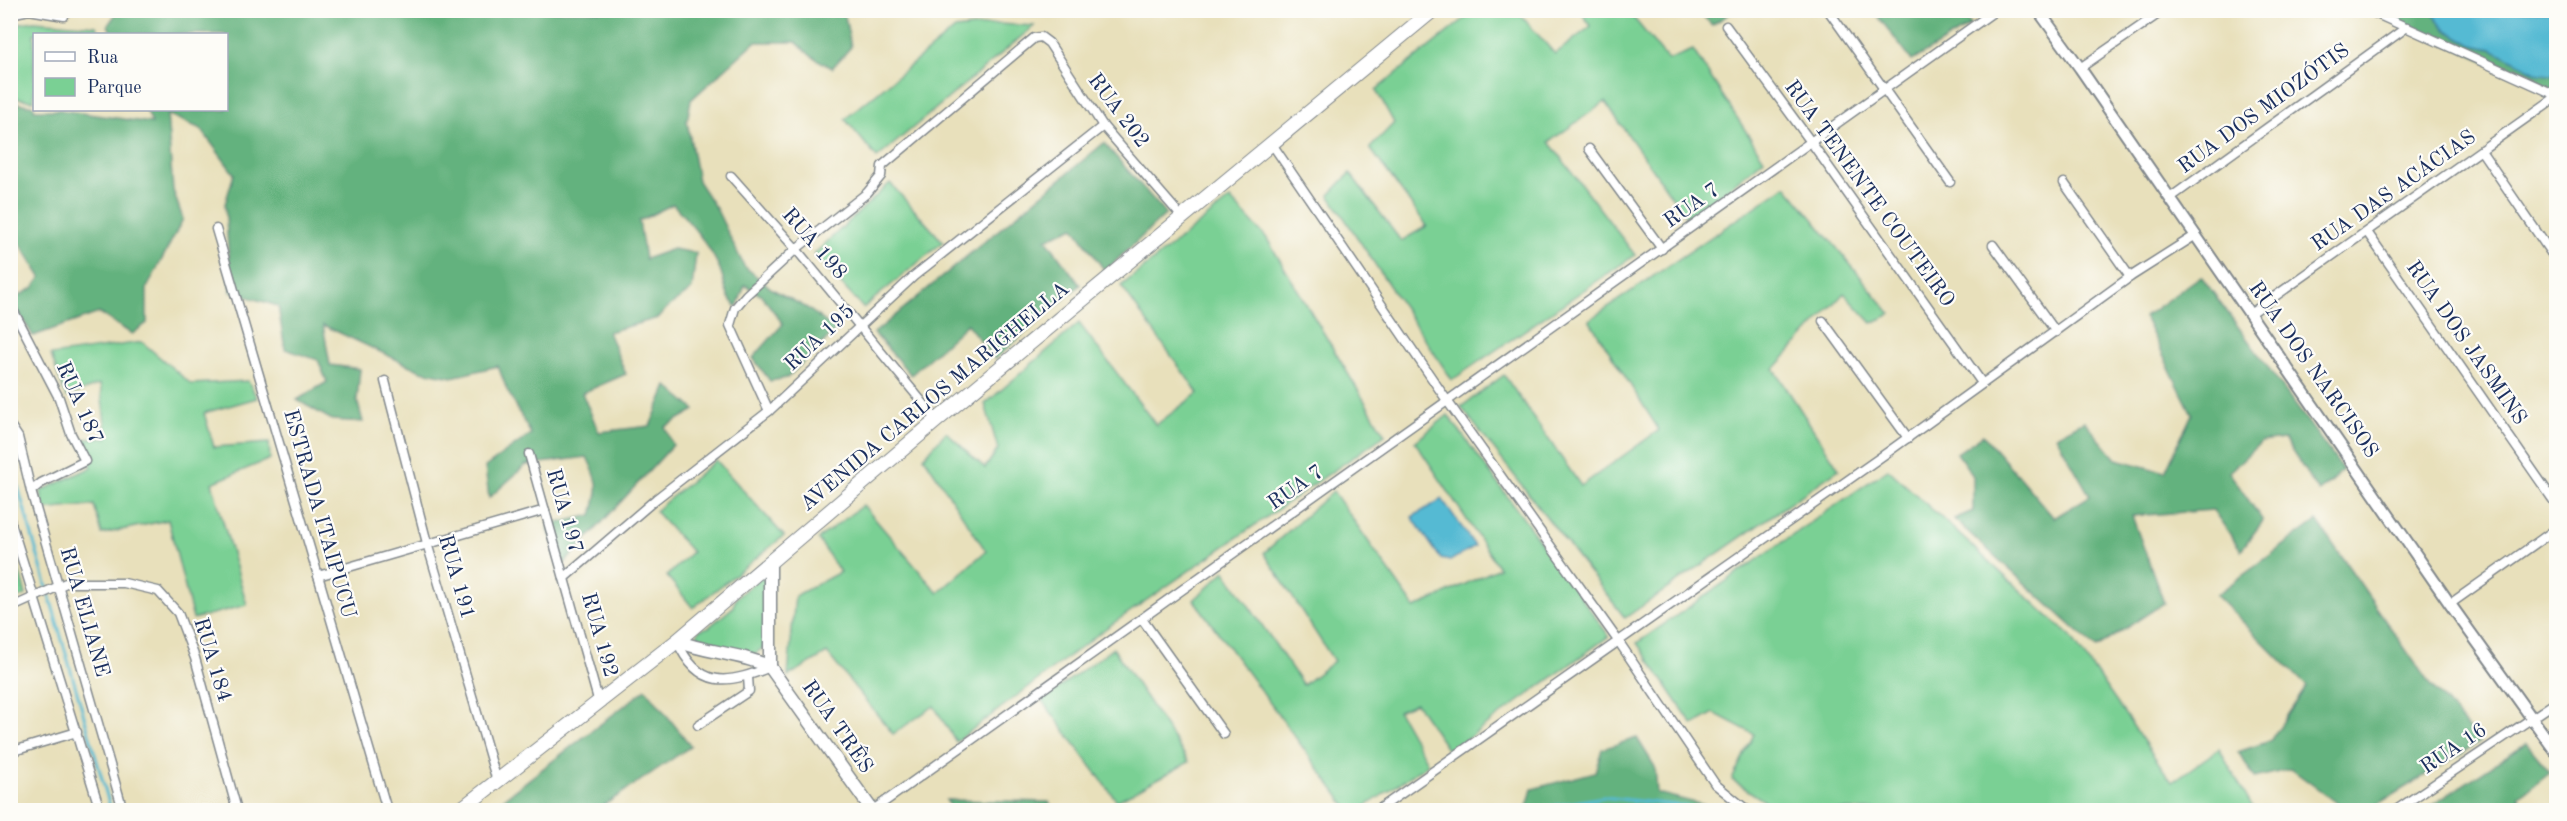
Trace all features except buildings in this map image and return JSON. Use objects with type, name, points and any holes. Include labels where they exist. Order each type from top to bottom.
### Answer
[{"type":"main road","name":"AVENIDA CARLOS MARIGHELLA","points":[[460,810],[677,641],[936,420],[1433,10]]},
{"type":"main road","points":[[677,641],[693,647],[758,661],[770,667],[770,563]]},
{"type":"main road","name":"RUA TRÊS","points":[[770,667],[872,810]]},
{"type":"street","points":[[10,14],[29,10],[64,16]]},
{"type":"street","points":[[1828,10],[1950,182]]},
{"type":"street","name":"RUA 7","points":[[872,810],[1996,10]]},
{"type":"street","name":"RUA DOS NARCISOS","points":[[2038,10],[2556,752]]},
{"type":"street","points":[[2080,68],[2164,10]]},
{"type":"street","points":[[2368,10],[2556,96]]},
{"type":"street","name":"RUA TENENTE COUTEIRO","points":[[1726,26],[1982,383]]},
{"type":"street","name":"RUA DOS MIOZÓTIS","points":[[2170,198],[2408,27]]},
{"type":"street","name":"RUA 202","points":[[796,249],[867,193],[882,176],[882,166],[1026,44],[1034,38],[1041,37],[1049,43],[1103,126],[1182,217]]},
{"type":"street","name":"RUA DAS ACÁCIAS","points":[[2250,314],[2482,152],[2556,96]]},
{"type":"street","name":"RUA 195","points":[[564,578],[656,499],[769,411],[914,276],[1103,126]]},
{"type":"street","points":[[1272,144],[1448,402],[1619,642],[1715,784],[1747,810]]},
{"type":"street","points":[[1588,149],[1662,249]]},
{"type":"street","points":[[2482,152],[2556,260]]},
{"type":"street","name":"RUA 198","points":[[731,176],[860,325],[936,420]]},
{"type":"street","points":[[2064,183],[2130,277]]},
{"type":"street","name":"ESTRADA ITAIPUCU","points":[[216,229],[387,810]]},
{"type":"street","name":"RUA DOS JASMINS","points":[[2367,232],[2556,504]]},
{"type":"street","points":[[1378,810],[1908,438],[2130,277],[2196,235]]},
{"type":"street","points":[[1993,245],[2056,332]]},
{"type":"street","points":[[769,411],[738,347],[730,325],[731,318],[735,308],[746,295],[796,249]]},
{"type":"street","name":"RUA 187","points":[[10,304],[59,398],[71,434],[85,461],[30,491]]},
{"type":"street","points":[[1823,321],[1908,438]]},
{"type":"street","name":"RUA 191","points":[[385,381],[427,543],[497,782]]},
{"type":"street","name":"RUA ELIANE","points":[[10,425],[18,437],[30,491],[123,810]]},
{"type":"street","name":"RUA 197","points":[[529,454],[564,578]]},
{"type":"street","points":[[318,576],[545,510]]},
{"type":"street","name":"RUA ELIANE","points":[[10,520],[100,810]]},
{"type":"street","points":[[2450,603],[2556,529]]},
{"type":"street","name":"RUA 192","points":[[564,578],[599,703]]},
{"type":"street","name":"RUA 184","points":[[10,608],[66,583],[98,581],[140,586],[158,591],[178,614],[195,658],[237,810]]},
{"type":"street","points":[[1142,619],[1224,734]]},
{"type":"street","points":[[677,641],[688,662],[705,675],[729,680],[748,676],[770,667]]},
{"type":"street","points":[[698,725],[749,691],[748,676]]},
{"type":"street","name":"RUA 16","points":[[2396,810],[2556,702]]},
{"type":"street","points":[[10,752],[77,732]]},
{"type":"green space","points":[[118,11],[844,11],[851,47],[832,68],[811,56],[796,42],[755,42],[691,100],[687,121],[698,181],[717,210],[744,266],[772,289],[807,308],[836,330],[787,378],[770,381],[753,358],[783,324],[762,296],[745,285],[737,307],[732,303],[721,271],[709,248],[673,204],[639,221],[645,259],[673,249],[696,253],[692,289],[658,318],[608,332],[626,374],[582,393],[599,432],[650,426],[667,386],[695,410],[665,427],[673,445],[562,566],[548,529],[553,518],[557,523],[592,515],[597,485],[587,457],[526,465],[489,498],[485,467],[531,434],[507,390],[498,366],[452,377],[421,371],[323,325],[330,365],[360,369],[357,400],[363,422],[332,420],[297,400],[327,382],[318,360],[285,349],[278,306],[231,292],[225,204],[234,174],[201,129],[167,114],[173,190],[183,219],[147,288],[147,323],[132,334],[99,313],[33,336],[11,300],[33,288],[41,277],[11,229],[11,102],[33,106],[33,111],[67,111],[152,123],[146,111],[228,111],[228,33],[112,33],[108,25]]},
{"type":"green space","points":[[1474,11],[1517,11],[1555,54],[1591,26],[1580,11],[1628,11],[1668,60],[1693,50],[1764,159],[1689,221],[1605,102],[1549,142],[1635,255],[1452,380],[1329,195],[1350,173],[1401,241],[1427,226],[1370,148],[1394,123],[1376,90]]},
{"type":"green space","points":[[1698,11],[1734,11],[1712,25]]},
{"type":"green space","points":[[1874,11],[1961,11],[1971,25],[1912,61]]},
{"type":"green space","points":[[2370,11],[2431,11],[2445,29],[2472,45],[2492,49],[2552,75],[2556,72],[2556,87],[2550,89]]},
{"type":"green space","points":[[34,21],[96,26],[100,33],[33,33],[33,101],[11,97],[11,25]]},
{"type":"green space","points":[[998,24],[1034,26],[877,158],[845,119],[955,29]]},
{"type":"green space","points":[[1104,143],[1166,214],[1105,271],[1074,227],[1046,239],[1080,285],[995,359],[967,324],[911,375],[874,333]]},
{"type":"green space","points":[[890,183],[943,242],[863,308],[814,254]]},
{"type":"green space","points":[[1786,186],[1891,314],[1872,323],[1844,293],[1774,369],[1839,469],[1625,618],[1461,407],[1504,375],[1581,486],[1659,430],[1589,320]]},
{"type":"green space","points":[[1230,199],[1266,237],[1385,435],[1105,629],[956,742],[934,706],[893,734],[827,653],[788,676],[795,596],[840,572],[818,539],[863,505],[938,593],[986,551],[924,457],[946,432],[985,468],[998,449],[985,404],[1079,323],[1156,425],[1198,393],[1121,286]]},
{"type":"green space","points":[[2201,276],[2343,470],[2319,492],[2284,439],[2261,442],[2229,472],[2263,521],[2241,550],[2213,510],[2132,516],[2164,603],[2096,648],[1954,519],[1973,511],[1973,476],[1957,453],[1983,435],[2054,518],[2090,496],[2056,436],[2084,421],[2116,459],[2165,472],[2192,414],[2144,317]]},
{"type":"green space","points":[[142,342],[191,384],[248,381],[257,398],[204,413],[214,447],[269,443],[270,459],[212,483],[247,605],[193,619],[168,520],[102,534],[94,505],[43,510],[41,491],[92,467],[82,439],[107,438],[100,384],[66,397],[51,355]]},
{"type":"green space","points":[[1448,415],[1609,636],[1449,752],[1416,703],[1398,711],[1428,764],[1360,810],[1349,810],[1194,600],[1225,571],[1303,685],[1334,661],[1264,553],[1333,491],[1415,608],[1499,568],[1415,442]]},
{"type":"green space","points":[[716,460],[784,536],[693,608],[667,576],[692,552],[655,511]]},
{"type":"green space","points":[[1888,469],[2071,637],[2172,782],[2219,749],[2254,810],[1778,810],[1732,780],[1754,734],[1714,713],[1693,725],[1637,643]]},
{"type":"green space","points":[[2317,521],[2426,679],[2480,742],[2368,810],[2347,810],[2291,769],[2255,778],[2238,752],[2270,741],[2307,686],[2216,595]]},
{"type":"green space","points":[[11,541],[26,595],[10,600]]},
{"type":"green space","points":[[762,576],[766,580],[764,647],[755,654],[704,645],[700,642],[697,637],[699,630],[709,627],[732,608],[737,597]]},
{"type":"green space","points":[[1113,648],[1189,762],[1117,801],[1042,700]]},
{"type":"green space","points":[[646,689],[691,746],[597,810],[489,810]]},
{"type":"green space","points":[[1637,738],[1655,767],[1657,793],[1723,810],[1526,810],[1532,789],[1595,772],[1602,749]]},
{"type":"green space","points":[[2526,743],[2550,772],[2518,797],[2527,810],[2425,810]]},
{"type":"green space","points":[[946,800],[1049,802],[1054,810],[953,810]]},
{"type":"water","points":[[2431,11],[2556,11],[2556,72],[2552,75],[2539,74],[2492,49],[2472,45],[2445,29]]},
{"type":"water","points":[[1442,499],[1475,546],[1450,561],[1441,559],[1412,517]]},
{"type":"waterway","points":[[10,459],[111,810]]},
{"type":"waterway","points":[[1534,810],[1603,797],[1683,806],[1696,810]]}]
